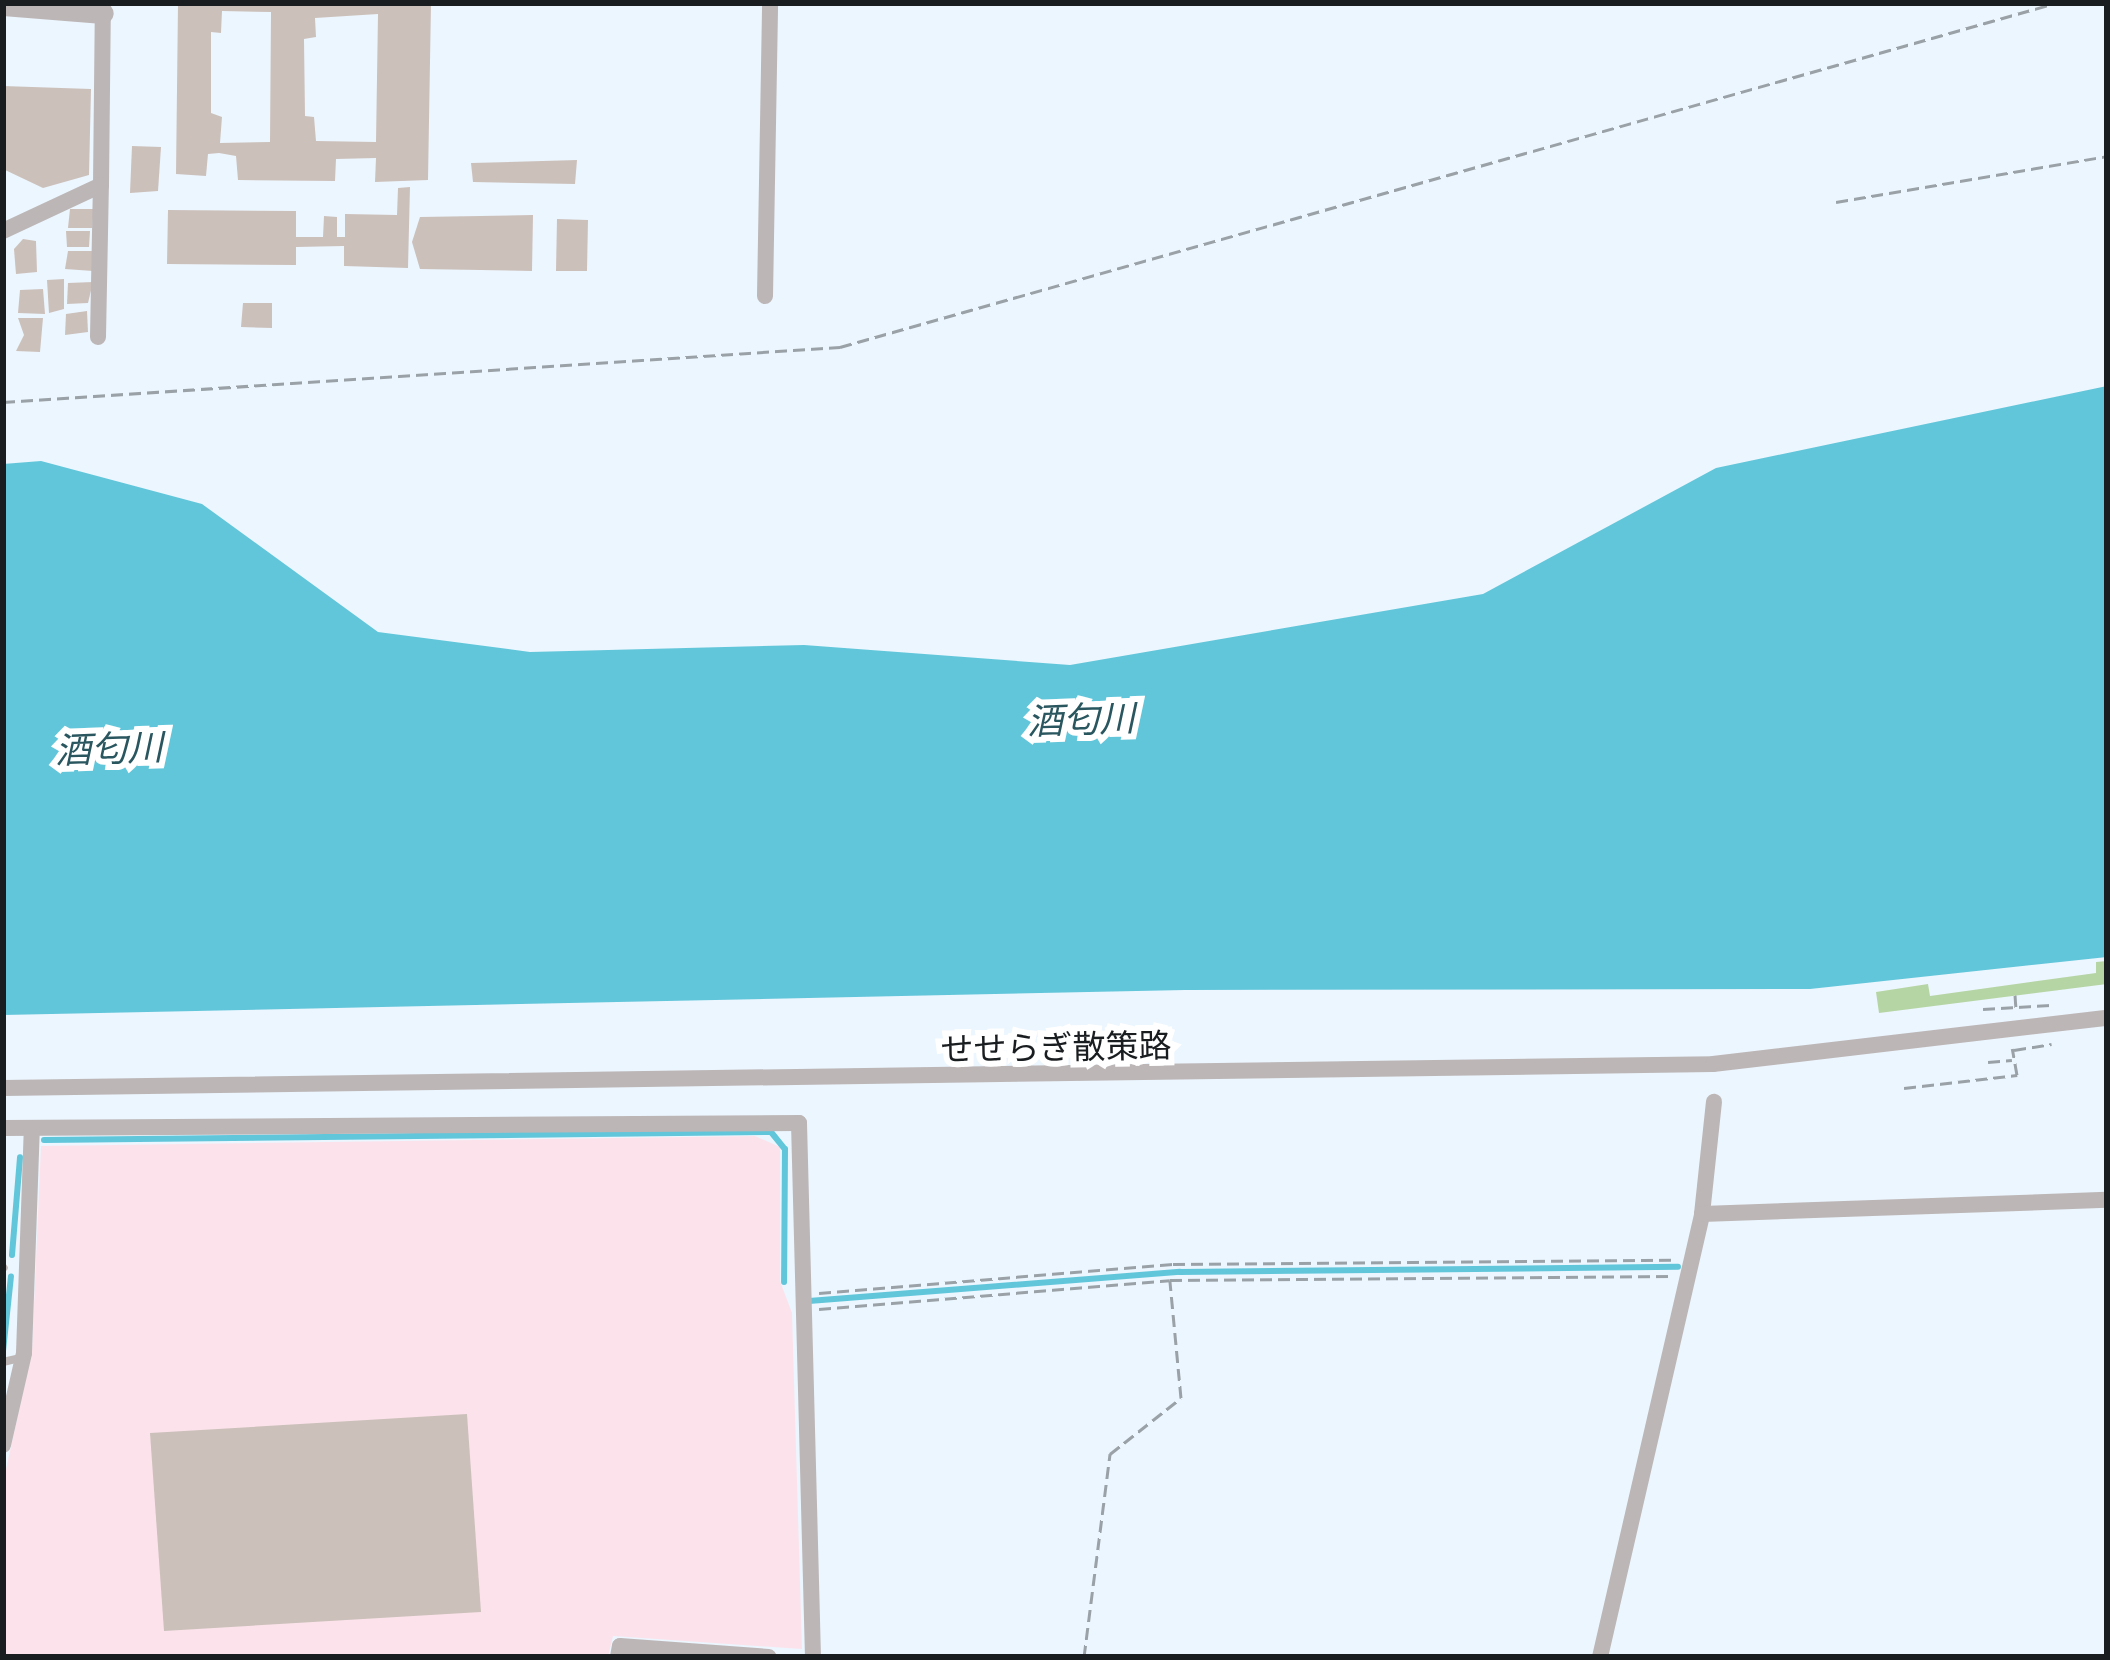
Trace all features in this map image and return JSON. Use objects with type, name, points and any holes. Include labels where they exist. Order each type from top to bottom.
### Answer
[{"type":"street","points":[[765,296],[770,3]]},
{"type":"street","points":[[3,5],[103,8],[98,337]]},
{"type":"street","points":[[3,231],[100,185]]},
{"type":"street","name":"せせらぎ散策路","points":[[3,1088],[1713,1064],[2107,1018]]},
{"type":"street","points":[[1600,1657],[1693,1268],[1714,1102]]},
{"type":"street","points":[[3,1128],[799,1124],[799,1303],[813,1657]]},
{"type":"street","points":[[3,1445],[22,1358],[32,1128]]},
{"type":"street","points":[[1702,1214],[2107,1200]]},
{"type":"street","points":[[4,1268],[26,1268]]},
{"type":"street","points":[[618,1657],[620,1646],[769,1657]]},
{"type":"lane","points":[[3,1362],[22,1358]]},
{"type":"path","points":[[3,401],[840,347],[2056,3]]},
{"type":"path","points":[[1835,202],[2107,156]]},
{"type":"path","points":[[1983,1009],[2065,1005]]},
{"type":"path","points":[[1904,1088],[2017,1075],[2012,1050]]},
{"type":"path","points":[[1988,1062],[2014,1060]]},
{"type":"path","points":[[799,1303],[1173,1264],[1693,1268]]},
{"type":"path","points":[[799,1303],[1170,1280],[1693,1268]]},
{"type":"path","points":[[1084,1657],[1110,1454],[1180,1398],[1170,1280]]},
{"type":"shaded area","points":[[755,1136],[780,1147],[780,1281],[792,1313],[802,1649],[613,1636],[608,1657],[3,1657],[3,1483],[32,1351],[41,1146]]},
{"type":"green space","points":[[2107,961],[2107,984],[1879,1013],[1876,992],[1928,984],[1930,996],[2096,973],[2096,962]]},
{"type":"water","name":"酒匂川","points":[[2107,386],[2107,957],[1810,989],[1185,990],[3,1015],[3,464],[41,461],[202,504],[378,632],[530,652],[804,645],[1070,665],[1483,594],[1716,468]]},
{"type":"building","points":[[178,3],[431,3],[428,180],[375,182],[376,158],[336,159],[335,181],[238,180],[236,156],[219,153],[208,154],[206,176],[176,174]],"holes":[[[222,11],[271,12],[270,142],[220,143],[222,117],[211,113],[211,32],[221,33]],[[378,14],[376,142],[316,141],[314,117],[305,116],[304,39],[316,37],[315,18]]]},
{"type":"building","points":[[3,86],[91,89],[89,175],[43,188],[3,169]]},
{"type":"building","points":[[132,146],[161,147],[158,191],[130,193]]},
{"type":"building","points":[[577,160],[575,184],[473,182],[471,163]]},
{"type":"building","points":[[410,187],[408,268],[344,266],[344,246],[296,247],[296,265],[167,264],[168,210],[296,211],[296,237],[323,237],[324,216],[337,217],[337,237],[345,237],[345,214],[397,215],[398,188]]},
{"type":"building","points":[[70,209],[94,209],[92,228],[68,228]]},
{"type":"building","points":[[533,215],[532,271],[420,269],[412,242],[420,217]]},
{"type":"building","points":[[557,219],[588,220],[587,271],[556,271]]},
{"type":"building","points":[[66,231],[90,231],[89,247],[67,247]]},
{"type":"building","points":[[23,239],[36,241],[37,272],[16,274],[14,249]]},
{"type":"building","points":[[68,251],[92,251],[93,271],[65,269]]},
{"type":"building","points":[[64,279],[64,309],[49,313],[47,280]]},
{"type":"building","points":[[93,282],[88,303],[67,304],[68,283]]},
{"type":"building","points":[[43,289],[45,314],[18,313],[20,290]]},
{"type":"building","points":[[243,303],[272,303],[272,328],[241,327]]},
{"type":"building","points":[[87,311],[88,332],[65,335],[66,314]]},
{"type":"building","points":[[18,318],[43,318],[40,352],[16,351],[24,335]]},
{"type":"building","points":[[467,1414],[481,1612],[164,1631],[150,1433]]},
{"type":"waterway","points":[[44,1140],[771,1132],[785,1149],[784,1282]]},
{"type":"waterway","points":[[12,1255],[20,1157]]},
{"type":"waterway","points":[[809,1301],[1180,1272],[1678,1267]]},
{"type":"waterway","points":[[3,1351],[11,1276]]}]
